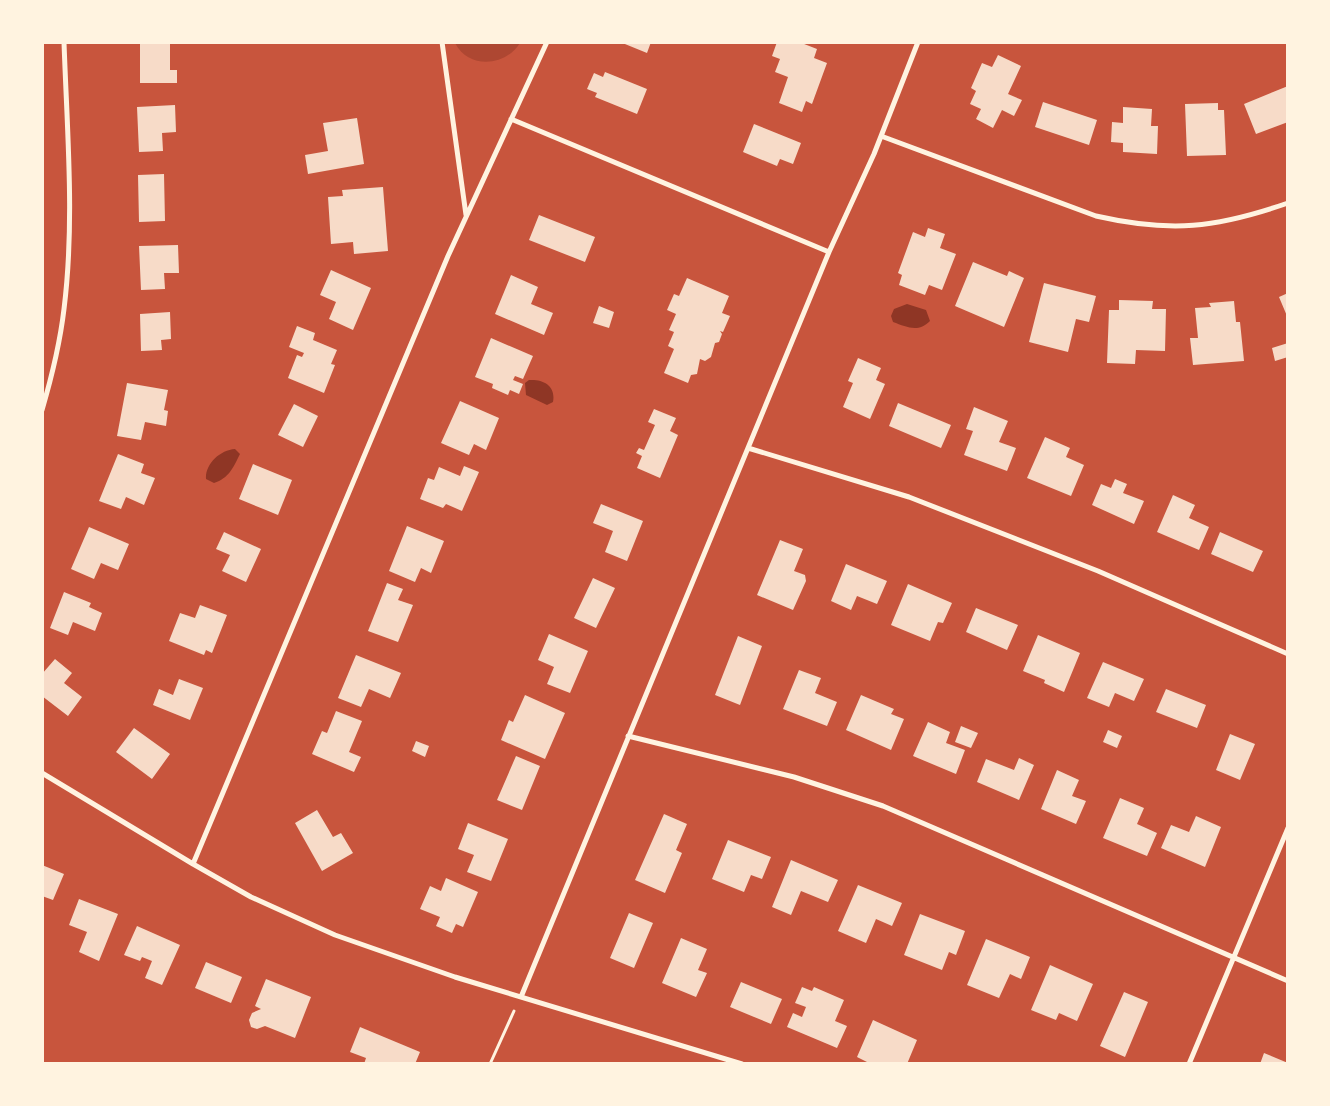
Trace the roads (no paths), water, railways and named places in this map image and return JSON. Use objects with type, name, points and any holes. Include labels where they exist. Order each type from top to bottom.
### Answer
[{"type":"street","points":[[42,410],[54,366],[64,309],[69,239],[64,42]]},
{"type":"street","points":[[442,42],[466,216]]},
{"type":"street","points":[[193,864],[466,216],[547,42]]},
{"type":"street","points":[[521,996],[829,252],[881,136],[918,42]]},
{"type":"street","points":[[512,118],[829,252]]},
{"type":"street","points":[[881,136],[1096,216],[1133,224],[1171,228],[1208,225],[1245,218],[1288,203]]},
{"type":"street","points":[[748,448],[909,497],[1098,571],[1288,654]]},
{"type":"street","points":[[628,736],[794,777],[883,806],[1288,981]]},
{"type":"street","points":[[42,773],[193,864],[251,896],[335,935],[455,977],[742,1064]]},
{"type":"street","points":[[1189,1064],[1288,828]]}]
